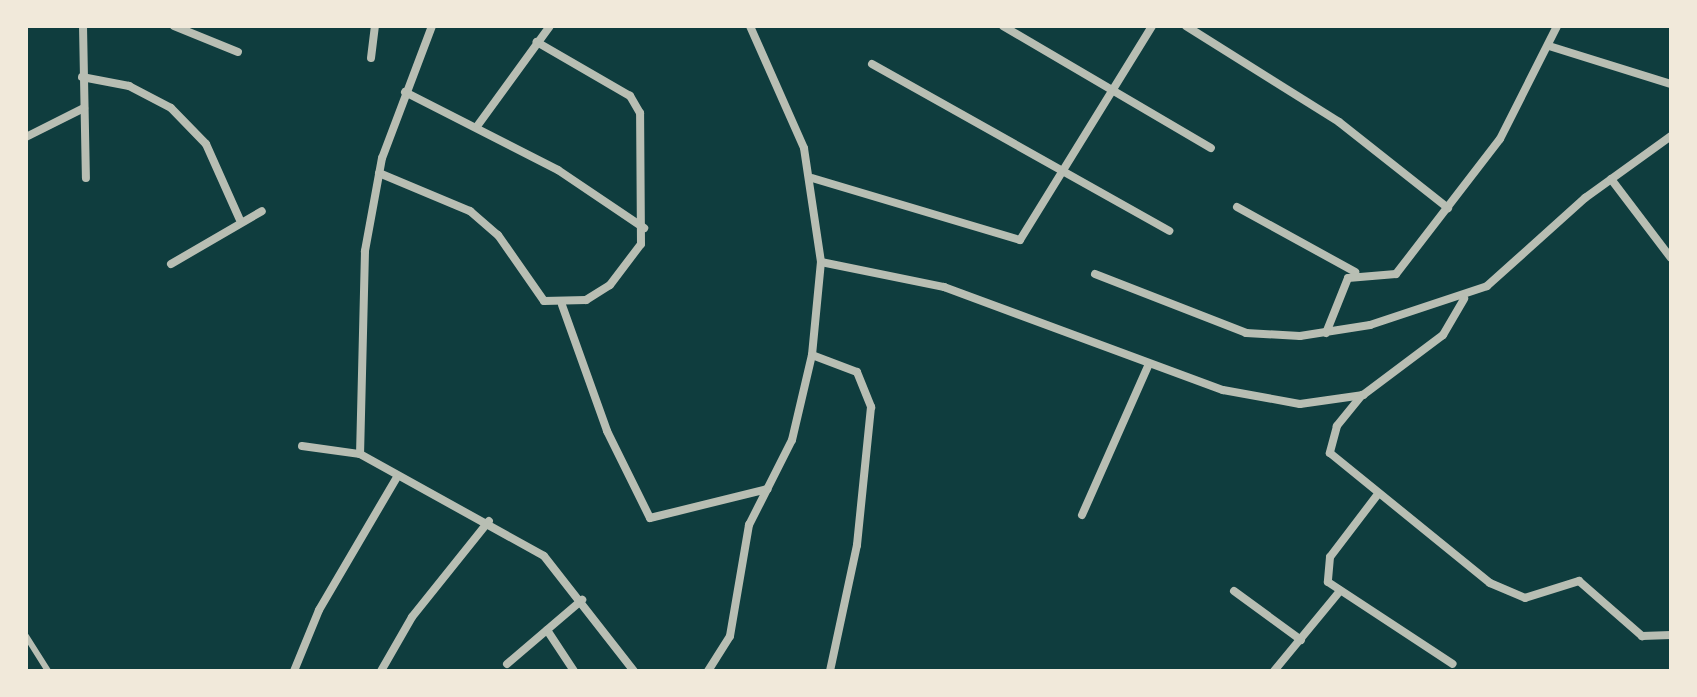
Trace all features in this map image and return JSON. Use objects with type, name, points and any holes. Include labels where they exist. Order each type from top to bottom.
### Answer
[{"type":"street","points":[[83,26],[86,178]]},
{"type":"street","points":[[174,26],[238,52]]},
{"type":"street","points":[[371,58],[375,26]]},
{"type":"street","points":[[360,454],[357,335],[379,173],[405,92],[432,26]]},
{"type":"street","points":[[478,125],[550,26]]},
{"type":"street","points":[[708,671],[730,636],[749,525],[792,440],[812,355],[821,262],[812,178],[787,99],[750,26]]},
{"type":"street","points":[[812,178],[1020,240],[1152,26]]},
{"type":"street","points":[[1186,26],[1339,122],[1448,208]]},
{"type":"street","points":[[1237,207],[1355,272],[1396,274],[1500,139],[1557,26]]},
{"type":"street","points":[[1006,27],[1211,148]]},
{"type":"street","points":[[537,42],[636,103],[644,228],[641,244],[610,285],[562,305]]},
{"type":"street","points":[[1549,46],[1671,84]]},
{"type":"street","points":[[872,64],[1169,231]]},
{"type":"street","points":[[82,77],[129,86],[171,108],[206,144],[240,220]]},
{"type":"street","points":[[405,92],[478,125],[644,228]]},
{"type":"street","points":[[26,137],[84,108]]},
{"type":"street","points":[[1671,136],[1611,179],[1464,299],[1443,335],[1363,395],[1337,426],[1330,453],[1378,494],[1508,593],[1540,596],[1579,581],[1642,636],[1671,635]]},
{"type":"street","points":[[379,173],[470,211],[498,235],[532,291],[562,305],[607,431],[650,518],[767,489]]},
{"type":"street","points":[[1611,179],[1671,258]]},
{"type":"street","points":[[171,264],[240,220],[262,211]]},
{"type":"street","points":[[821,262],[944,287],[1149,364],[1264,399],[1330,404],[1363,395]]},
{"type":"street","points":[[1326,333],[1355,272]]},
{"type":"street","points":[[1095,274],[1233,330],[1270,337],[1326,333],[1464,299]]},
{"type":"street","points":[[812,355],[857,372],[871,407],[857,545],[830,671]]},
{"type":"street","points":[[1082,515],[1149,364]]},
{"type":"street","points":[[302,446],[360,454],[397,477],[489,521],[544,556],[582,600],[634,671]]},
{"type":"street","points":[[294,671],[319,610],[397,477]]},
{"type":"street","points":[[1378,494],[1325,566],[1340,591],[1453,664]]},
{"type":"street","points":[[381,671],[412,617],[489,521]]},
{"type":"street","points":[[1234,591],[1301,640]]},
{"type":"street","points":[[1274,671],[1340,591]]},
{"type":"street","points":[[507,664],[582,600]]},
{"type":"street","points":[[547,630],[574,671]]},
{"type":"lane","points":[[26,636],[48,671]]}]
